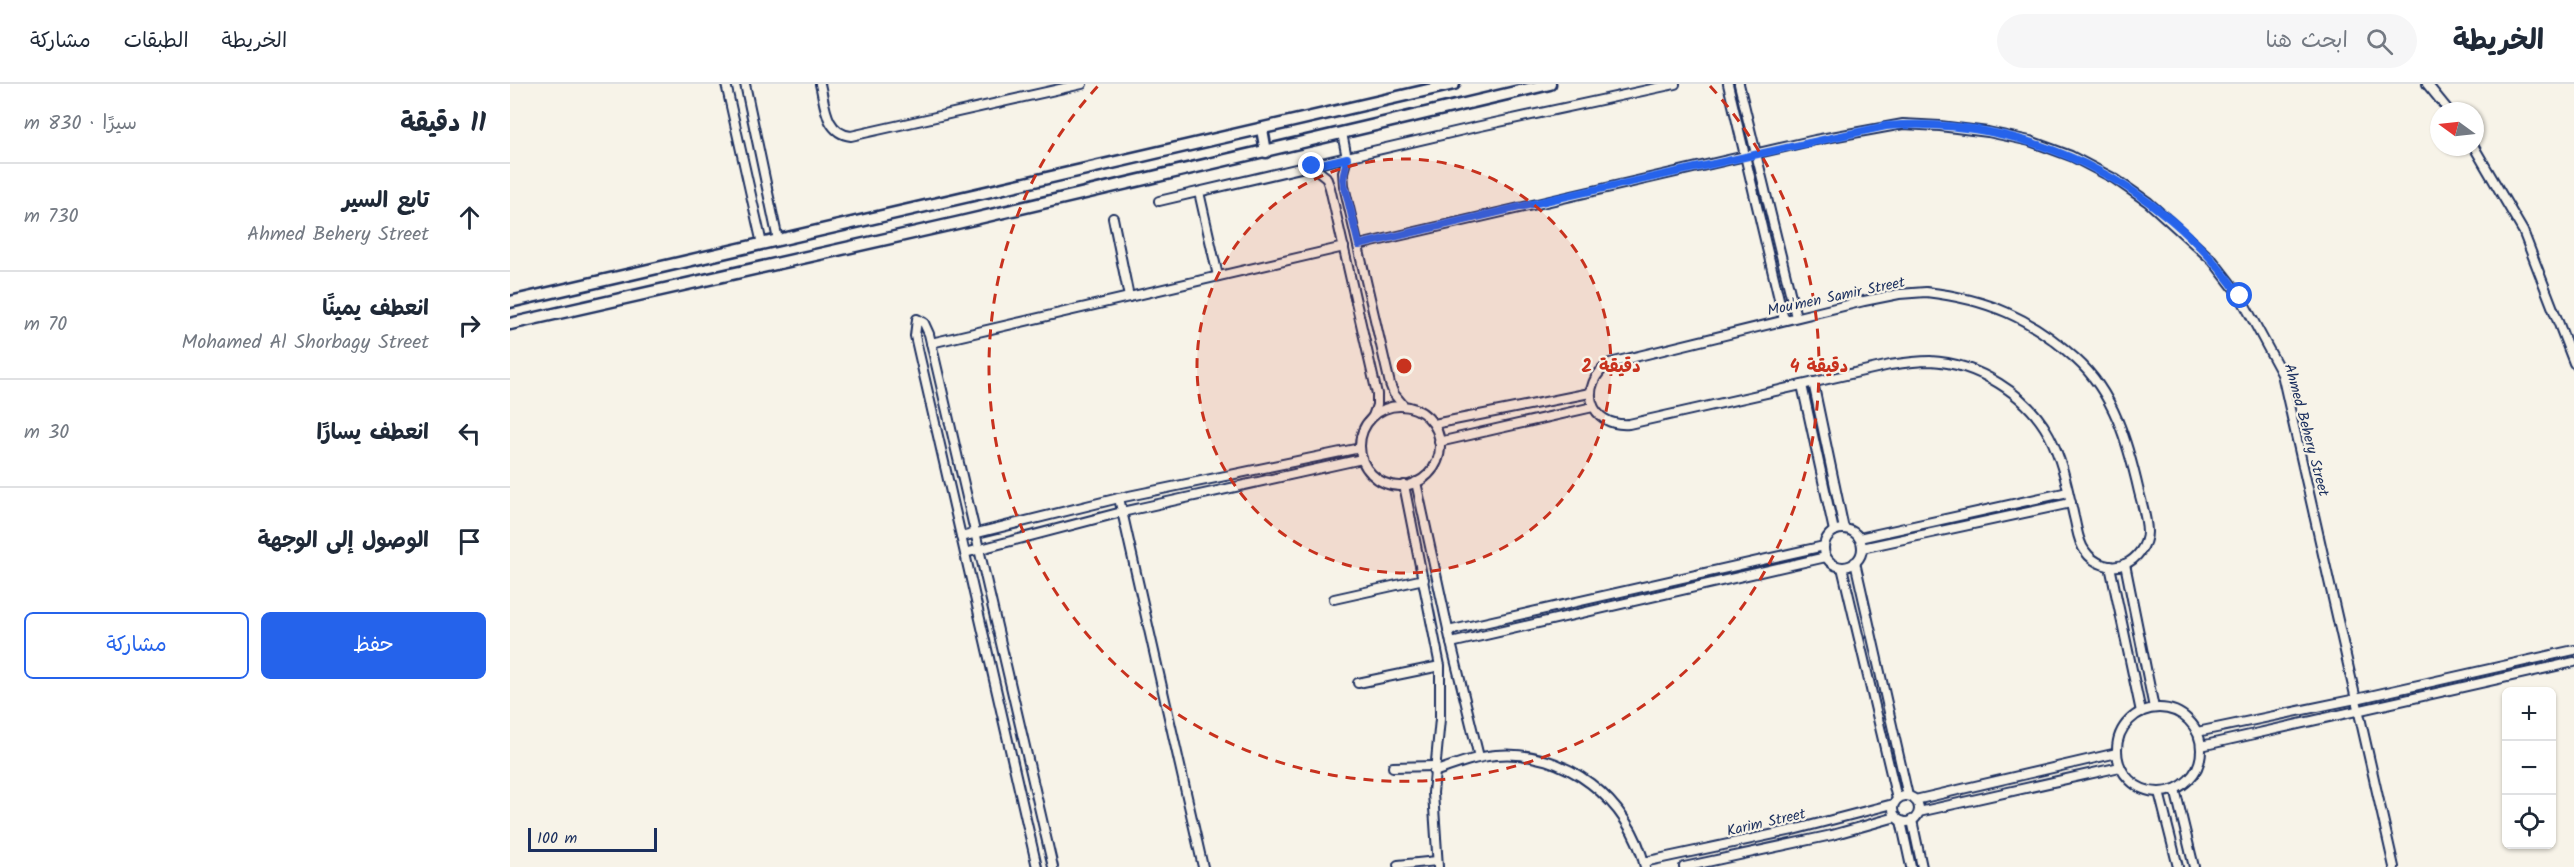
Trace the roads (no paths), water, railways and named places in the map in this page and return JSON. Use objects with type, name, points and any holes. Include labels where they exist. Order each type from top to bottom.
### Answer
[{"type":"street","points":[[726,84],[762,244]]},
{"type":"street","points":[[745,84],[778,240]]},
{"type":"street","points":[[820,84],[831,126],[840,133],[851,135],[1082,84]]},
{"type":"street","points":[[510,302],[952,202],[1262,129],[1427,87],[1454,84]]},
{"type":"street","points":[[510,324],[1266,152],[1550,84]]},
{"type":"street","points":[[1159,201],[1675,84]]},
{"type":"street","points":[[1728,84],[1784,320]]},
{"type":"street","points":[[1739,84],[1796,317]]},
{"type":"street","points":[[2427,84],[2442,102]]},
{"type":"street","name":"Ahmed Behery Street","points":[[1359,245],[1886,126],[1940,126],[1988,132],[2030,141],[2071,156],[2115,179],[2177,226],[2229,279],[2262,334],[2282,374],[2394,867]]},
{"type":"street","points":[[1262,129],[1266,152]]},
{"type":"street","points":[[1342,133],[1347,158],[1343,179],[1390,384],[1394,394],[1404,406]]},
{"type":"street","points":[[2479,156],[2523,231],[2574,363]]},
{"type":"street","points":[[1312,166],[1322,173],[1328,182],[1377,394],[1373,416],[1363,431],[1360,448],[1362,459],[1374,476],[1393,485],[1416,482],[1429,472],[1434,466],[1439,442],[1434,424],[1421,412],[1404,406],[1388,408],[1373,416]]},
{"type":"street","points":[[1199,192],[1218,276]]},
{"type":"street","points":[[952,202],[957,223]]},
{"type":"street","points":[[1113,218],[1129,297]]},
{"type":"street","points":[[932,343],[1344,247]]},
{"type":"street","points":[[601,280],[606,302]]},
{"type":"street","name":"Mou'men Samir Street","points":[[1590,393],[1597,375],[1610,363],[1796,317],[1899,294],[1926,292],[1980,301],[2030,323],[2058,343],[2091,375],[2106,397],[2125,439],[2147,532],[2141,551],[2126,564]]},
{"type":"street","points":[[1036,867],[915,336],[917,319],[921,319],[927,328],[932,343],[1053,867]]},
{"type":"street","points":[[1434,424],[1590,393],[1593,407],[1608,422],[1618,425],[1629,424],[1909,362],[1940,362],[1977,372],[2012,393],[2049,435],[2084,550],[2100,564],[2110,566],[2126,564],[2154,708]]},
{"type":"street","points":[[1813,382],[1844,529]]},
{"type":"street","points":[[1802,385],[1834,531]]},
{"type":"street","points":[[1439,442],[1593,407]]},
{"type":"street","points":[[962,537],[1119,498],[1360,448]]},
{"type":"street","points":[[965,553],[1122,512],[1362,459]]},
{"type":"street","points":[[1416,482],[1448,631],[1479,757]]},
{"type":"street","points":[[1398,865],[1438,864],[1434,769],[1440,719],[1440,666],[1404,485]]},
{"type":"street","points":[[1859,538],[2068,492]]},
{"type":"street","points":[[1119,498],[1203,867]]},
{"type":"street","points":[[1862,548],[2071,503]]},
{"type":"street","points":[[1844,529],[1855,533],[1862,548],[1855,562],[1842,567],[1835,565],[1826,557],[1824,546],[1825,540],[1834,531],[1844,529]]},
{"type":"street","points":[[1448,631],[1824,546]]},
{"type":"street","points":[[1451,643],[1826,557]]},
{"type":"street","points":[[1855,562],[1912,798],[1919,812]]},
{"type":"street","points":[[2110,566],[2141,712]]},
{"type":"street","points":[[1842,567],[1898,819],[1911,867]]},
{"type":"street","points":[[1334,599],[1424,579]]},
{"type":"street","points":[[2197,732],[2574,650]]},
{"type":"street","points":[[2201,746],[2574,662]]},
{"type":"street","points":[[1358,682],[1440,666]]},
{"type":"street","points":[[2154,708],[2167,708],[2179,713],[2189,721],[2197,732],[2201,746],[2197,767],[2192,777],[2175,789],[2159,792],[2147,791],[2136,786],[2126,777],[2120,767],[2117,753],[2122,729],[2141,712],[2154,708]]},
{"type":"street","name":"Karim Street","points":[[1645,865],[1895,802],[2117,753]]},
{"type":"street","points":[[1393,767],[1434,769],[1479,757],[1518,755],[1537,758],[1565,768],[1605,795],[1629,826],[1645,865]]},
{"type":"street","points":[[1922,867],[1912,820],[1919,812],[2120,767]]},
{"type":"street","points":[[2175,789],[2194,867]]},
{"type":"street","points":[[2159,792],[2178,867]]},
{"type":"street","name":"Karim Street","points":[[1684,867],[1898,819],[1912,820]]},
{"type":"street","points":[[1712,848],[1715,861]]}]
